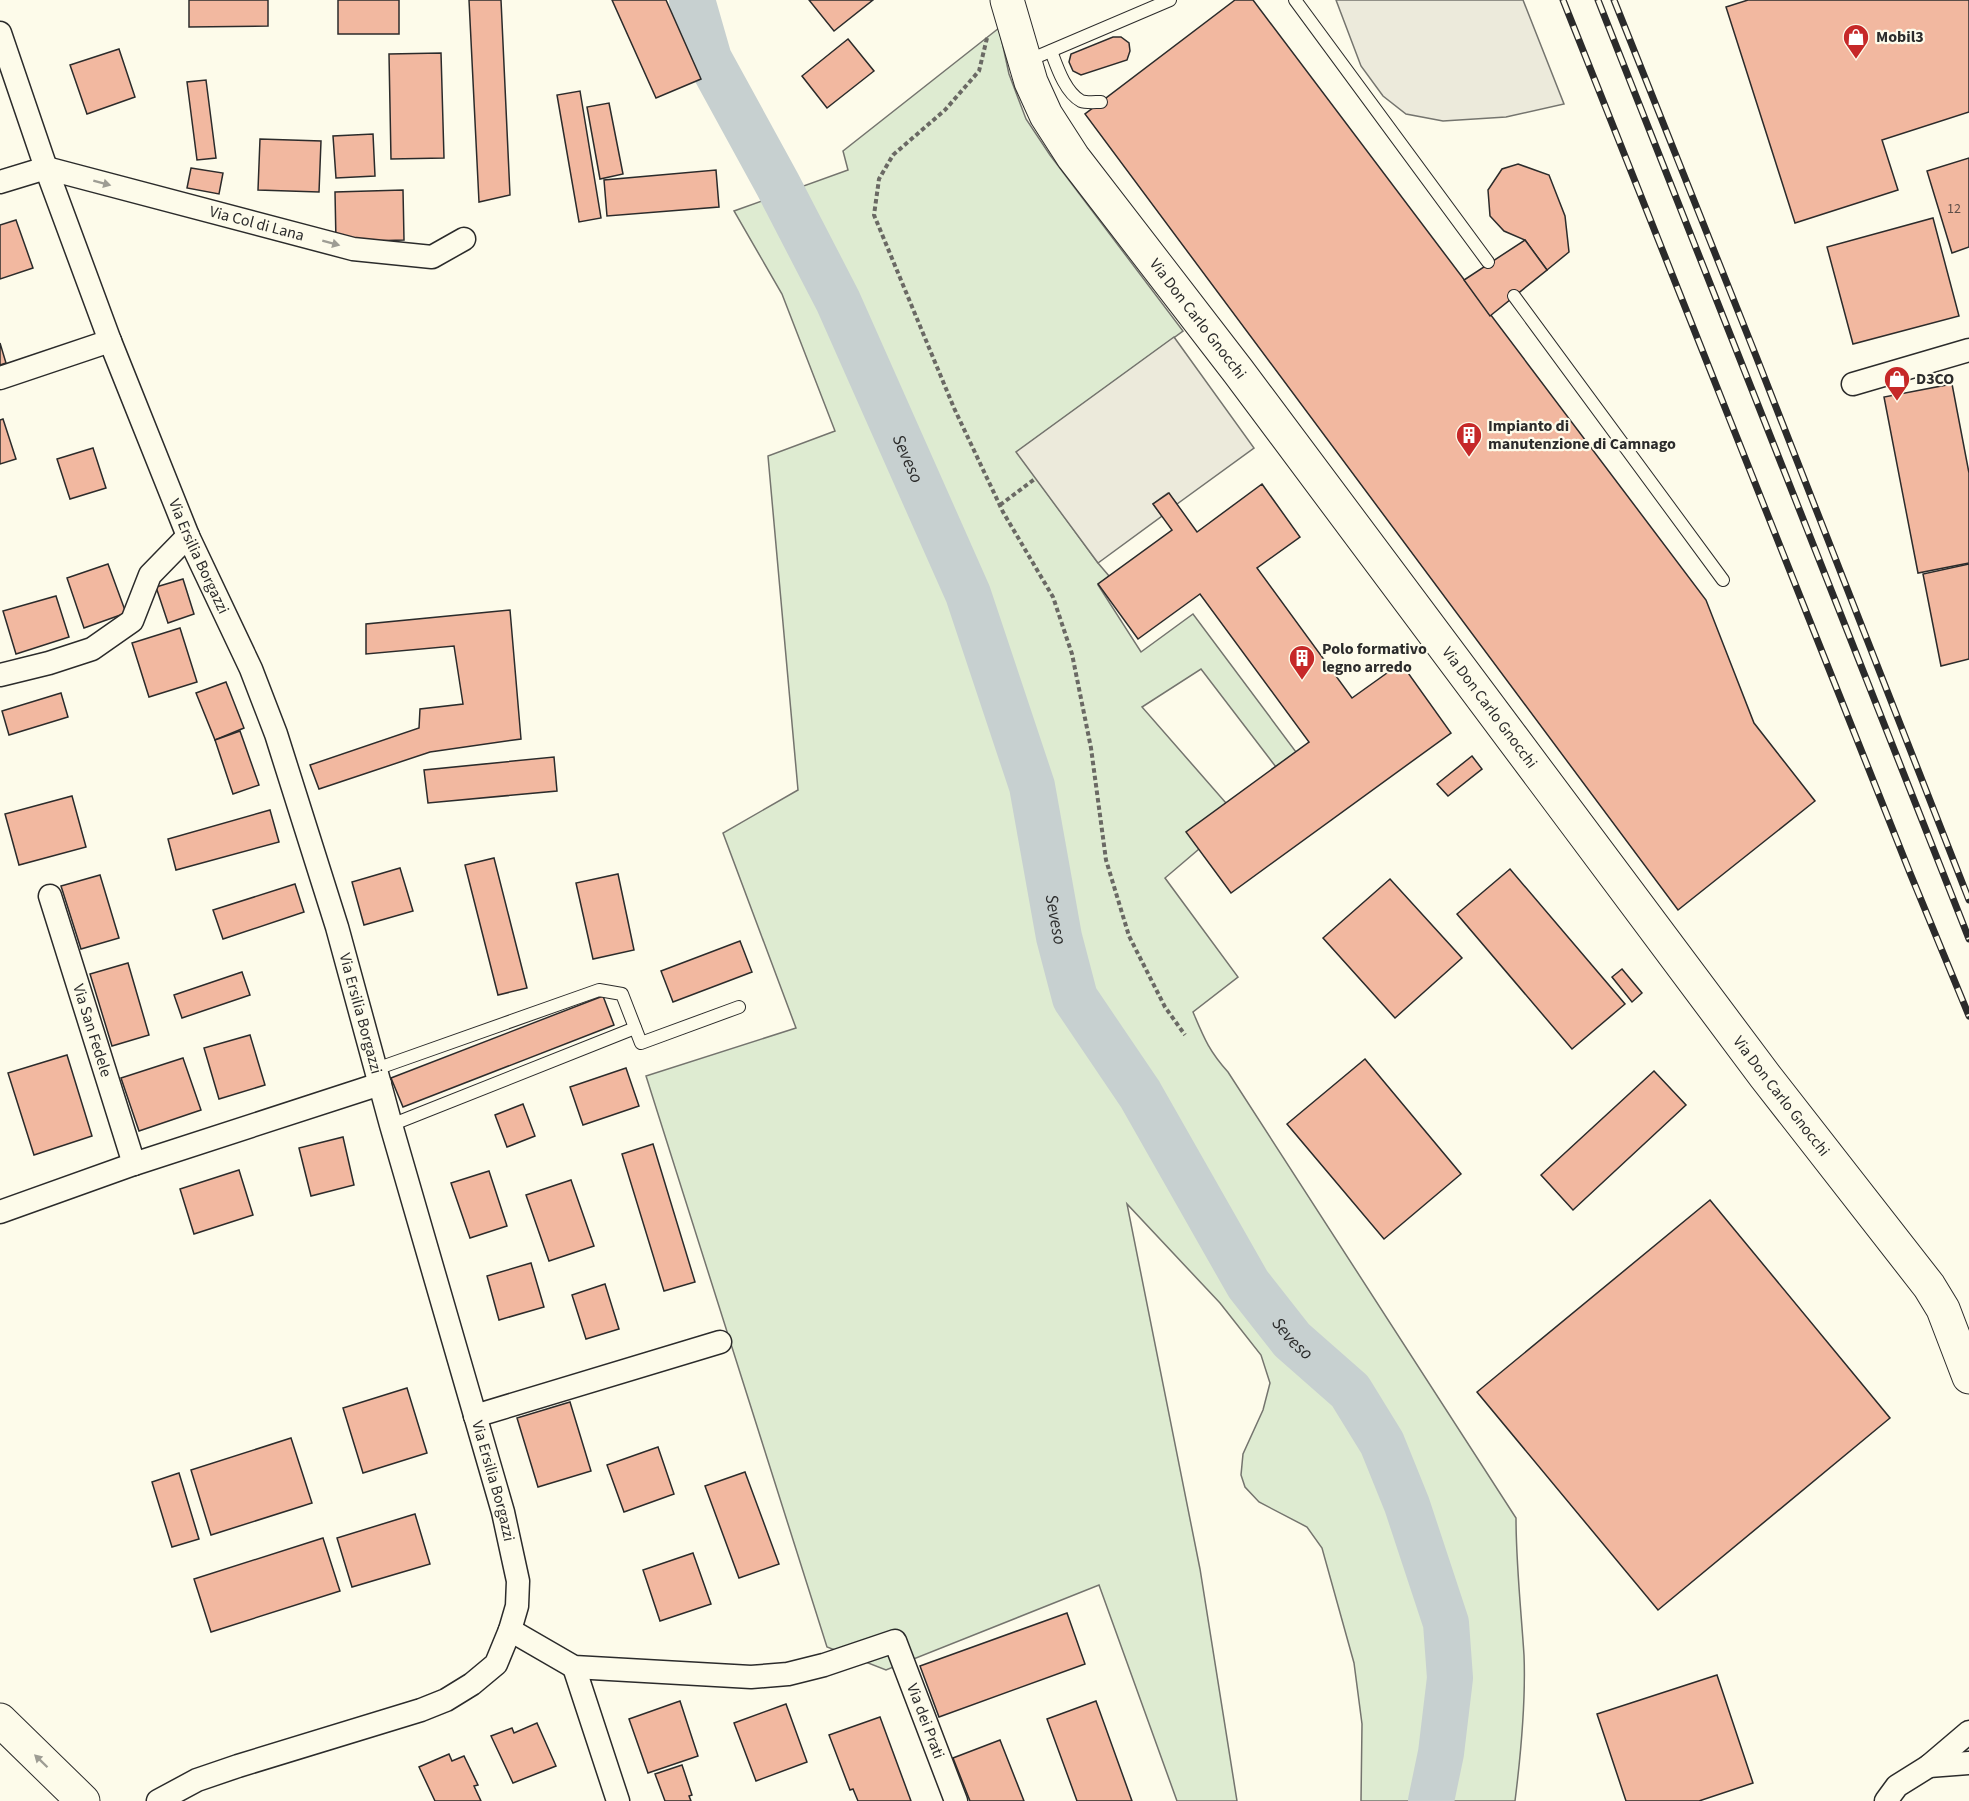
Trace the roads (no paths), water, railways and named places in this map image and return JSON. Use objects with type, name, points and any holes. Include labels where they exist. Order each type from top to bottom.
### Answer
[{"type":"main road","name":"Via Don Carlo Gnocchi","points":[[1007,0],[1038,57],[1031,82],[1046,115],[1073,157],[1244,380],[1765,1076],[1929,1286],[1943,1309],[1969,1377]]},
{"type":"main road","points":[[0,1720],[82,1801]]},
{"type":"street","name":"Via Ersilia Borgazzi","points":[[0,33],[46,168],[110,341],[188,536],[251,669],[276,734],[334,916],[391,1125],[475,1416],[514,1558],[518,1581],[517,1606],[496,1664],[472,1684],[446,1700],[390,1721],[197,1780],[158,1801]]},
{"type":"street","points":[[0,182],[46,168]]},
{"type":"street","name":"Via Col di Lana","points":[[46,168],[353,249],[432,257],[464,238]]},
{"type":"street","points":[[0,378],[110,341]]},
{"type":"street","points":[[1853,384],[1969,350]]},
{"type":"street","points":[[0,675],[92,649],[132,621],[150,575],[188,536]]},
{"type":"street","name":"Via San Fedele","points":[[50,896],[134,1164]]},
{"type":"street","points":[[0,1212],[378,1076]]},
{"type":"street","points":[[475,1416],[720,1342]]},
{"type":"street","points":[[510,1630],[574,1667],[618,1801]]},
{"type":"street","name":"Via dei Prati","points":[[574,1667],[751,1677],[788,1674],[895,1641],[956,1801]]},
{"type":"street","points":[[1886,1801],[1897,1786],[1929,1766],[1969,1732]]},
{"type":"street","points":[[1929,1766],[1969,1763]]},
{"type":"lane","points":[[1101,102],[1083,102],[1072,93],[1059,73],[1038,57],[1170,0]]},
{"type":"lane","points":[[1295,0],[1488,262]]},
{"type":"lane","points":[[1514,296],[1723,580]]},
{"type":"lane","points":[[378,1076],[599,990],[622,994],[641,1043],[739,1007]]},
{"type":"lane","points":[[391,1125],[635,1028]]},
{"type":"waterway","name":"Seveso","points":[[692,0],[709,59],[838,301],[968,594],[1032,786],[1059,937],[1075,998],[1140,1094],[1248,1284],[1292,1340],[1350,1391],[1382,1443],[1407,1505],[1446,1623],[1450,1678],[1441,1753],[1431,1801]]},
{"type":"railway","points":[[1563,0],[1969,1016]]},
{"type":"railway","points":[[1598,0],[1969,939]]},
{"type":"railway","points":[[1614,0],[1969,900]]},
{"type":"place","name":"Mobil3","points":[[1856,60]]},
{"type":"place","name":"D3CO","points":[[1897,402]]},
{"type":"place","name":"Impianto di manutenzione di Camnago","points":[[1469,458]]},
{"type":"place","name":"Polo formativo legno arredo","points":[[1302,681]]}]
